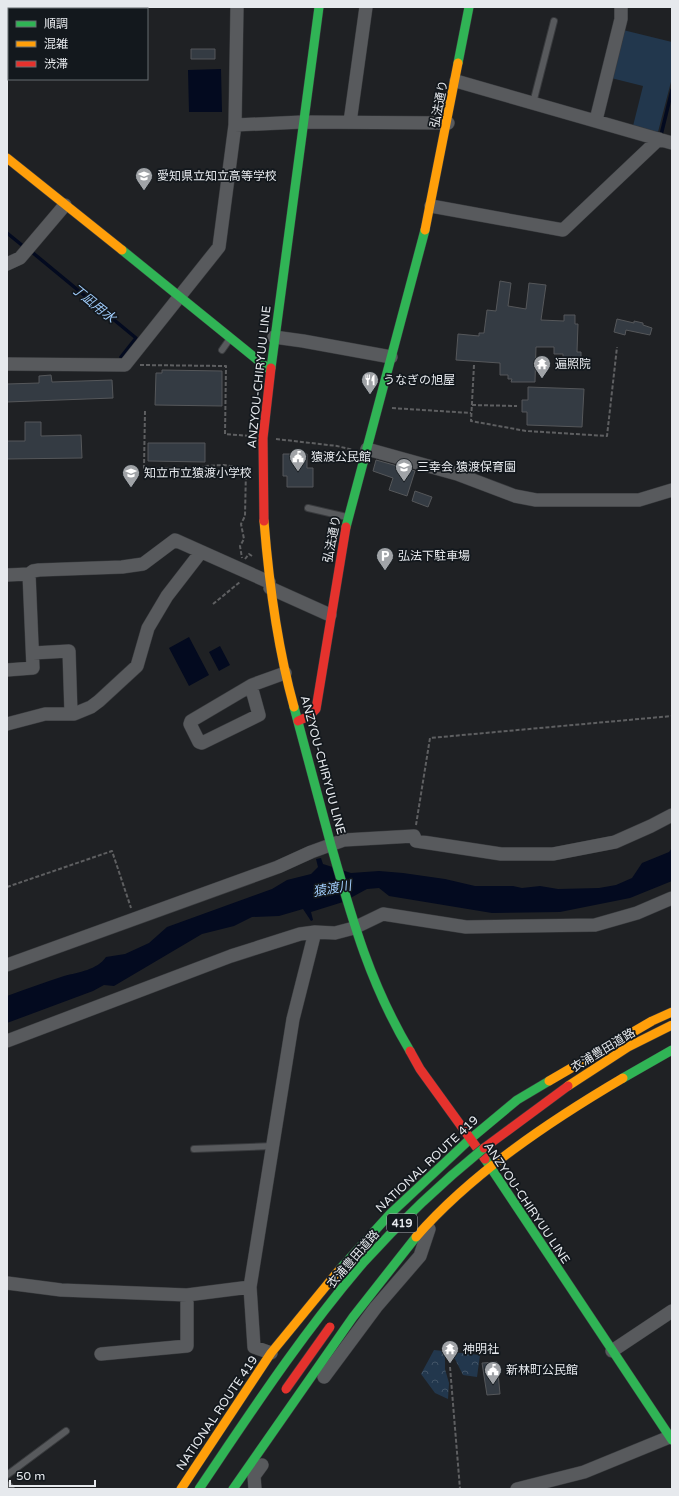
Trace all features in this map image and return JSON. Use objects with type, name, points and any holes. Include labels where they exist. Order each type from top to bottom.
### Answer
[{"type":"main road","name":"ANZYOU-CHIRYUU LINE","points":[[319,7],[302,122],[270,370],[263,438],[263,504],[269,585],[285,673],[353,925],[374,982],[394,1025],[420,1069],[469,1140],[491,1168],[612,1352],[671,1438]]},
{"type":"main road","name":"弘法通り","points":[[298,721],[309,716],[316,709],[330,615],[348,518],[379,407],[431,206],[469,7]]},
{"type":"main road","points":[[7,158],[270,370]]},
{"type":"main road","name":"NATIONAL ROUTE 419","points":[[181,1489],[271,1353],[348,1259],[390,1214],[469,1140],[517,1100],[652,1021],[672,1012]]},
{"type":"main road","name":"衣浦豊田道路","points":[[199,1489],[295,1348],[340,1290],[382,1242],[488,1144],[546,1101],[605,1061],[672,1025]]},
{"type":"main road","name":"419","points":[[233,1489],[314,1372],[427,1218],[539,1131],[617,1081],[672,1050]]},
{"type":"main road","name":"衣浦豊田道路","points":[[427,1218],[502,1146],[582,1087],[596,1079]]},
{"type":"main road","points":[[278,1400],[336,1319]]},
{"type":"street","points":[[7,364],[124,365],[220,247],[234,125],[237,7]]},
{"type":"street","points":[[350,122],[366,7]]},
{"type":"street","points":[[596,120],[621,19],[621,7]]},
{"type":"street","points":[[456,81],[672,143]]},
{"type":"street","points":[[234,125],[302,122],[448,123]]},
{"type":"street","points":[[431,206],[563,230],[659,139]]},
{"type":"street","points":[[7,264],[20,258],[65,205]]},
{"type":"street","points":[[274,338],[303,340],[392,357]]},
{"type":"street","points":[[366,452],[458,474],[515,496],[536,500],[639,500],[672,490]]},
{"type":"street","points":[[7,575],[30,574],[33,571],[39,570],[122,567],[143,564],[175,540],[330,615]]},
{"type":"street","points":[[7,724],[46,714],[74,714],[91,707],[136,666],[148,628],[167,596],[201,552]]},
{"type":"street","points":[[7,670],[33,668],[30,574]]},
{"type":"street","points":[[33,653],[69,651],[71,713]]},
{"type":"street","points":[[251,686],[259,715],[221,735],[202,743],[199,742],[190,724],[191,721],[251,686],[285,673]]},
{"type":"street","points":[[7,965],[278,867],[311,852],[333,849],[344,840],[414,836],[416,841],[501,854],[553,854],[615,842],[672,815]]},
{"type":"street","points":[[7,1041],[231,956],[300,934],[315,932],[335,933],[383,914],[466,927],[594,925],[637,913],[672,898]]},
{"type":"street","points":[[271,1353],[254,1347],[250,1286],[293,1019],[315,932]]},
{"type":"street","points":[[255,1489],[254,1476],[310,1396],[376,1307],[420,1256],[427,1218]]},
{"type":"street","points":[[7,1283],[61,1290],[187,1295],[250,1286]]},
{"type":"street","points":[[101,1354],[186,1346],[187,1295]]},
{"type":"street","points":[[612,1352],[672,1311]]},
{"type":"street","points":[[517,1489],[584,1472],[671,1438]]},
{"type":"lane","points":[[533,103],[554,21]]},
{"type":"lane","points":[[222,350],[230,339]]},
{"type":"lane","points":[[308,508],[348,518]]},
{"type":"lane","points":[[340,556],[350,558]]},
{"type":"lane","points":[[194,1150],[273,1146]]},
{"type":"lane","points":[[7,1475],[66,1431]]},
{"type":"path","points":[[474,365],[470,421],[526,431],[607,436],[617,347]]},
{"type":"path","points":[[124,365],[226,366],[225,434],[337,446],[366,452]]},
{"type":"path","points":[[472,404],[517,406]]},
{"type":"path","points":[[379,407],[471,413]]},
{"type":"path","points":[[145,411],[144,468],[202,469],[202,466],[224,465],[246,469],[245,516],[241,524],[244,539],[240,546],[242,563]]},
{"type":"path","points":[[414,836],[430,738],[672,716]]},
{"type":"path","points":[[7,887],[112,851],[135,919]]},
{"type":"path","points":[[450,1367],[460,1489]]},
{"type":"green space","points":[[623,30],[672,42],[672,78],[658,132],[633,126],[643,86],[611,78]]},
{"type":"green space","points":[[434,1350],[480,1355],[477,1377],[463,1375],[455,1359],[445,1358],[445,1369],[449,1383],[448,1399],[435,1393],[421,1374]]},
{"type":"water","points":[[221,69],[222,112],[189,112],[188,70]]},
{"type":"water","points":[[189,637],[209,675],[189,686],[169,648]]},
{"type":"water","points":[[220,646],[230,665],[219,671],[209,652]]},
{"type":"water","name":"猿渡川","points":[[672,848],[672,881],[630,898],[560,912],[492,913],[389,896],[379,888],[367,889],[343,902],[311,912],[313,920],[311,921],[303,909],[279,916],[252,917],[234,926],[202,934],[114,986],[104,985],[93,991],[7,1023],[7,996],[57,978],[93,968],[106,957],[125,954],[149,943],[167,927],[272,889],[287,880],[311,874],[318,867],[316,859],[321,858],[323,864],[351,873],[379,871],[403,873],[445,879],[475,886],[513,886],[522,888],[540,886],[558,889],[599,888],[616,885],[632,878],[642,863],[669,852]]},
{"type":"building","points":[[191,49],[215,49],[215,59],[191,59]]},
{"type":"building","points":[[500,281],[511,283],[508,306],[526,309],[529,283],[546,285],[541,320],[564,321],[564,315],[575,315],[575,324],[578,324],[577,352],[581,352],[581,361],[563,361],[563,354],[554,354],[554,347],[536,347],[535,382],[511,382],[512,379],[508,379],[508,375],[500,375],[500,363],[456,360],[458,334],[479,336],[479,333],[484,333],[487,310],[496,311]]},
{"type":"building","points":[[617,319],[634,323],[634,321],[643,323],[643,325],[652,328],[650,335],[626,330],[625,335],[614,332]]},
{"type":"building","points":[[162,370],[222,371],[222,406],[155,405],[156,373],[162,373]]},
{"type":"building","points":[[51,375],[52,382],[112,380],[113,398],[7,402],[7,384],[39,383],[39,376]]},
{"type":"building","points":[[528,387],[584,389],[582,427],[527,425],[527,412],[522,412],[522,400],[528,400]]},
{"type":"building","points":[[25,422],[41,422],[41,436],[81,435],[82,458],[7,459],[7,441],[25,441]]},
{"type":"building","points":[[148,443],[205,443],[205,462],[148,461]]},
{"type":"building","name":"猿渡公民館","points":[[283,454],[307,454],[307,468],[313,468],[313,487],[287,487],[287,476],[283,476]]},
{"type":"building","points":[[376,460],[415,471],[407,496],[389,490],[393,478],[373,471]]},
{"type":"building","points":[[415,491],[432,497],[428,507],[412,501]]},
{"type":"building","name":"新林町公民館","points":[[497,1362],[500,1394],[487,1395],[482,1363]]},
{"type":"waterway","points":[[661,135],[672,90]]},
{"type":"waterway","name":"丁凪用水","points":[[7,233],[23,246]]},
{"type":"waterway","name":"丁凪用水","points":[[33,253],[136,338],[121,357]]},
{"type":"traffic: fast","points":[[271,368],[319,7]]},
{"type":"traffic: fast","points":[[458,63],[469,7]]},
{"type":"traffic: fast","points":[[346,527],[425,230]]},
{"type":"traffic: fast","points":[[122,250],[270,370]]},
{"type":"traffic: fast","points":[[294,707],[331,845],[363,951],[384,1001],[410,1051]]},
{"type":"traffic: fast","points":[[623,1078],[672,1050]]},
{"type":"traffic: fast","points":[[340,1269],[390,1214],[469,1140],[517,1100],[549,1081]]},
{"type":"traffic: fast","points":[[199,1489],[298,1345],[363,1263],[421,1203],[484,1148]]},
{"type":"traffic: fast","points":[[485,1159],[672,1440]]},
{"type":"traffic: fast","points":[[233,1489],[353,1317],[416,1237]]},
{"type":"traffic: slow","points":[[425,230],[458,63]]},
{"type":"traffic: slow","points":[[7,158],[122,250]]},
{"type":"traffic: slow","points":[[264,521],[274,615],[294,707]]},
{"type":"traffic: slow","points":[[549,1081],[652,1021],[672,1012]]},
{"type":"traffic: slow","points":[[568,1086],[628,1047],[672,1025]]},
{"type":"traffic: slow","points":[[416,1237],[462,1191],[513,1150],[540,1130],[623,1078]]},
{"type":"traffic: slow","points":[[181,1489],[271,1353],[340,1269]]},
{"type":"traffic: jam","points":[[264,521],[263,438],[271,368]]},
{"type":"traffic: jam","points":[[298,721],[309,716],[316,709],[346,527]]},
{"type":"traffic: jam","points":[[410,1051],[420,1069],[485,1159]]},
{"type":"traffic: jam","points":[[484,1148],[568,1086]]},
{"type":"traffic: jam","points":[[286,1389],[330,1327]]},
{"type":"place","name":"愛知県立知立高等学校","points":[[144,191]]},
{"type":"place","name":"遍照院","points":[[542,379]]},
{"type":"place","name":"うなぎの旭屋","points":[[370,395]]},
{"type":"place","name":"猿渡公民館","points":[[298,472]]},
{"type":"place","name":"三幸会 猿渡保育園","points":[[404,482]]},
{"type":"place","name":"知立市立猿渡小学校","points":[[131,488]]},
{"type":"place","name":"弘法下駐車場","points":[[385,571]]},
{"type":"place","name":"神明社","points":[[450,1364]]},
{"type":"place","name":"新林町公民館","points":[[493,1385]]}]
